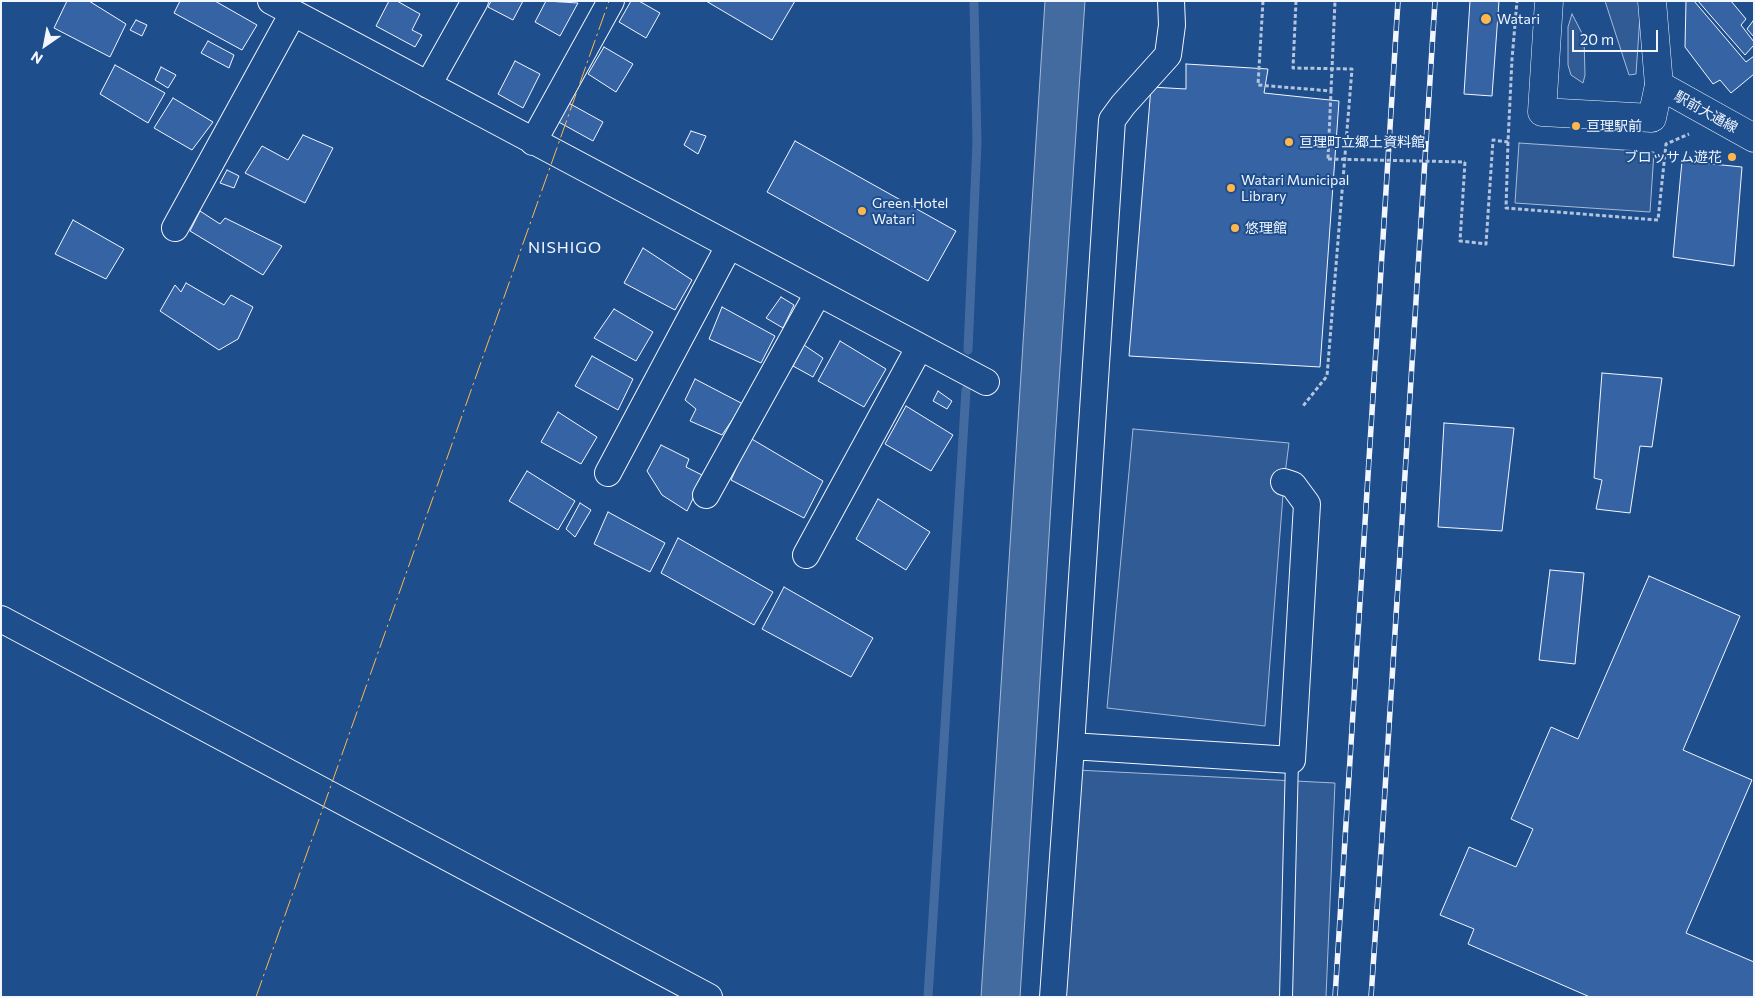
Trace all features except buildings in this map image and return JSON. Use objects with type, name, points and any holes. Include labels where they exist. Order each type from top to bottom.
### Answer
[{"type":"street","points":[[428,85],[475,1]]},
{"type":"street","points":[[533,142],[611,1]]},
{"type":"street","points":[[1053,997],[1112,120],[1168,55],[1172,25],[1171,1]]},
{"type":"street","points":[[1549,1],[1542,112],[1652,118],[1659,85],[1652,1]]},
{"type":"street","points":[[175,228],[282,7],[986,382]]},
{"type":"street","name":"駅前大通線","points":[[1659,85],[1754,138]]},
{"type":"street","points":[[608,473],[729,246]]},
{"type":"street","points":[[706,495],[818,294]]},
{"type":"street","points":[[806,555],[919,348]]},
{"type":"street","points":[[1071,746],[1292,760],[1307,504],[1293,485],[1284,482]]},
{"type":"street","points":[[1,619],[709,997]]},
{"type":"lane","points":[[1286,997],[1292,760]]},
{"type":"path","points":[[1263,1],[1258,85],[1331,90]]},
{"type":"path","points":[[1296,1],[1293,68],[1352,69],[1327,376],[1303,406]]},
{"type":"path","points":[[1335,1],[1328,159],[1465,162],[1460,241],[1486,244],[1493,140],[1508,142]]},
{"type":"path","points":[[1517,1],[1512,59],[1506,208],[1658,220],[1666,144],[1686,134]]},
{"type":"shaded area","points":[[1045,1],[1085,1],[1020,997],[981,997]]},
{"type":"shaded area","points":[[1605,1],[1641,1],[1636,74],[1629,75]]},
{"type":"shaded area","points":[[1572,14],[1584,37],[1585,75],[1583,83],[1571,75],[1568,65],[1568,27]]},
{"type":"shaded area","points":[[1519,143],[1654,152],[1650,212],[1515,203]]},
{"type":"shaded area","points":[[1133,429],[1289,443],[1284,482],[1265,726],[1107,708]]},
{"type":"shaded area","points":[[1076,770],[1335,783],[1326,997],[1061,997]]},
{"type":"waterway","points":[[968,350],[977,142],[974,3]]},
{"type":"waterway","points":[[928,997],[966,390]]},
{"type":"railway","points":[[1335,997],[1398,1]]},
{"type":"railway","points":[[1371,997],[1435,1]]},
{"type":"power","points":[[256,997],[609,1]]},
{"type":"place","name":"Watari","points":[[1486,19]]},
{"type":"place","name":"亘理駅前","points":[[1576,126]]},
{"type":"place","name":"亘理町立郷土資料館","points":[[1289,142]]},
{"type":"place","name":"ブロッサム遊花","points":[[1732,157]]},
{"type":"place","name":"Watari Municipal Library","points":[[1231,188]]},
{"type":"place","name":"Green Hotel Watari","points":[[862,211]]},
{"type":"place","name":"悠理館","points":[[1235,228]]},
{"type":"district","name":"NISHIGO","points":[[565,248]]}]
